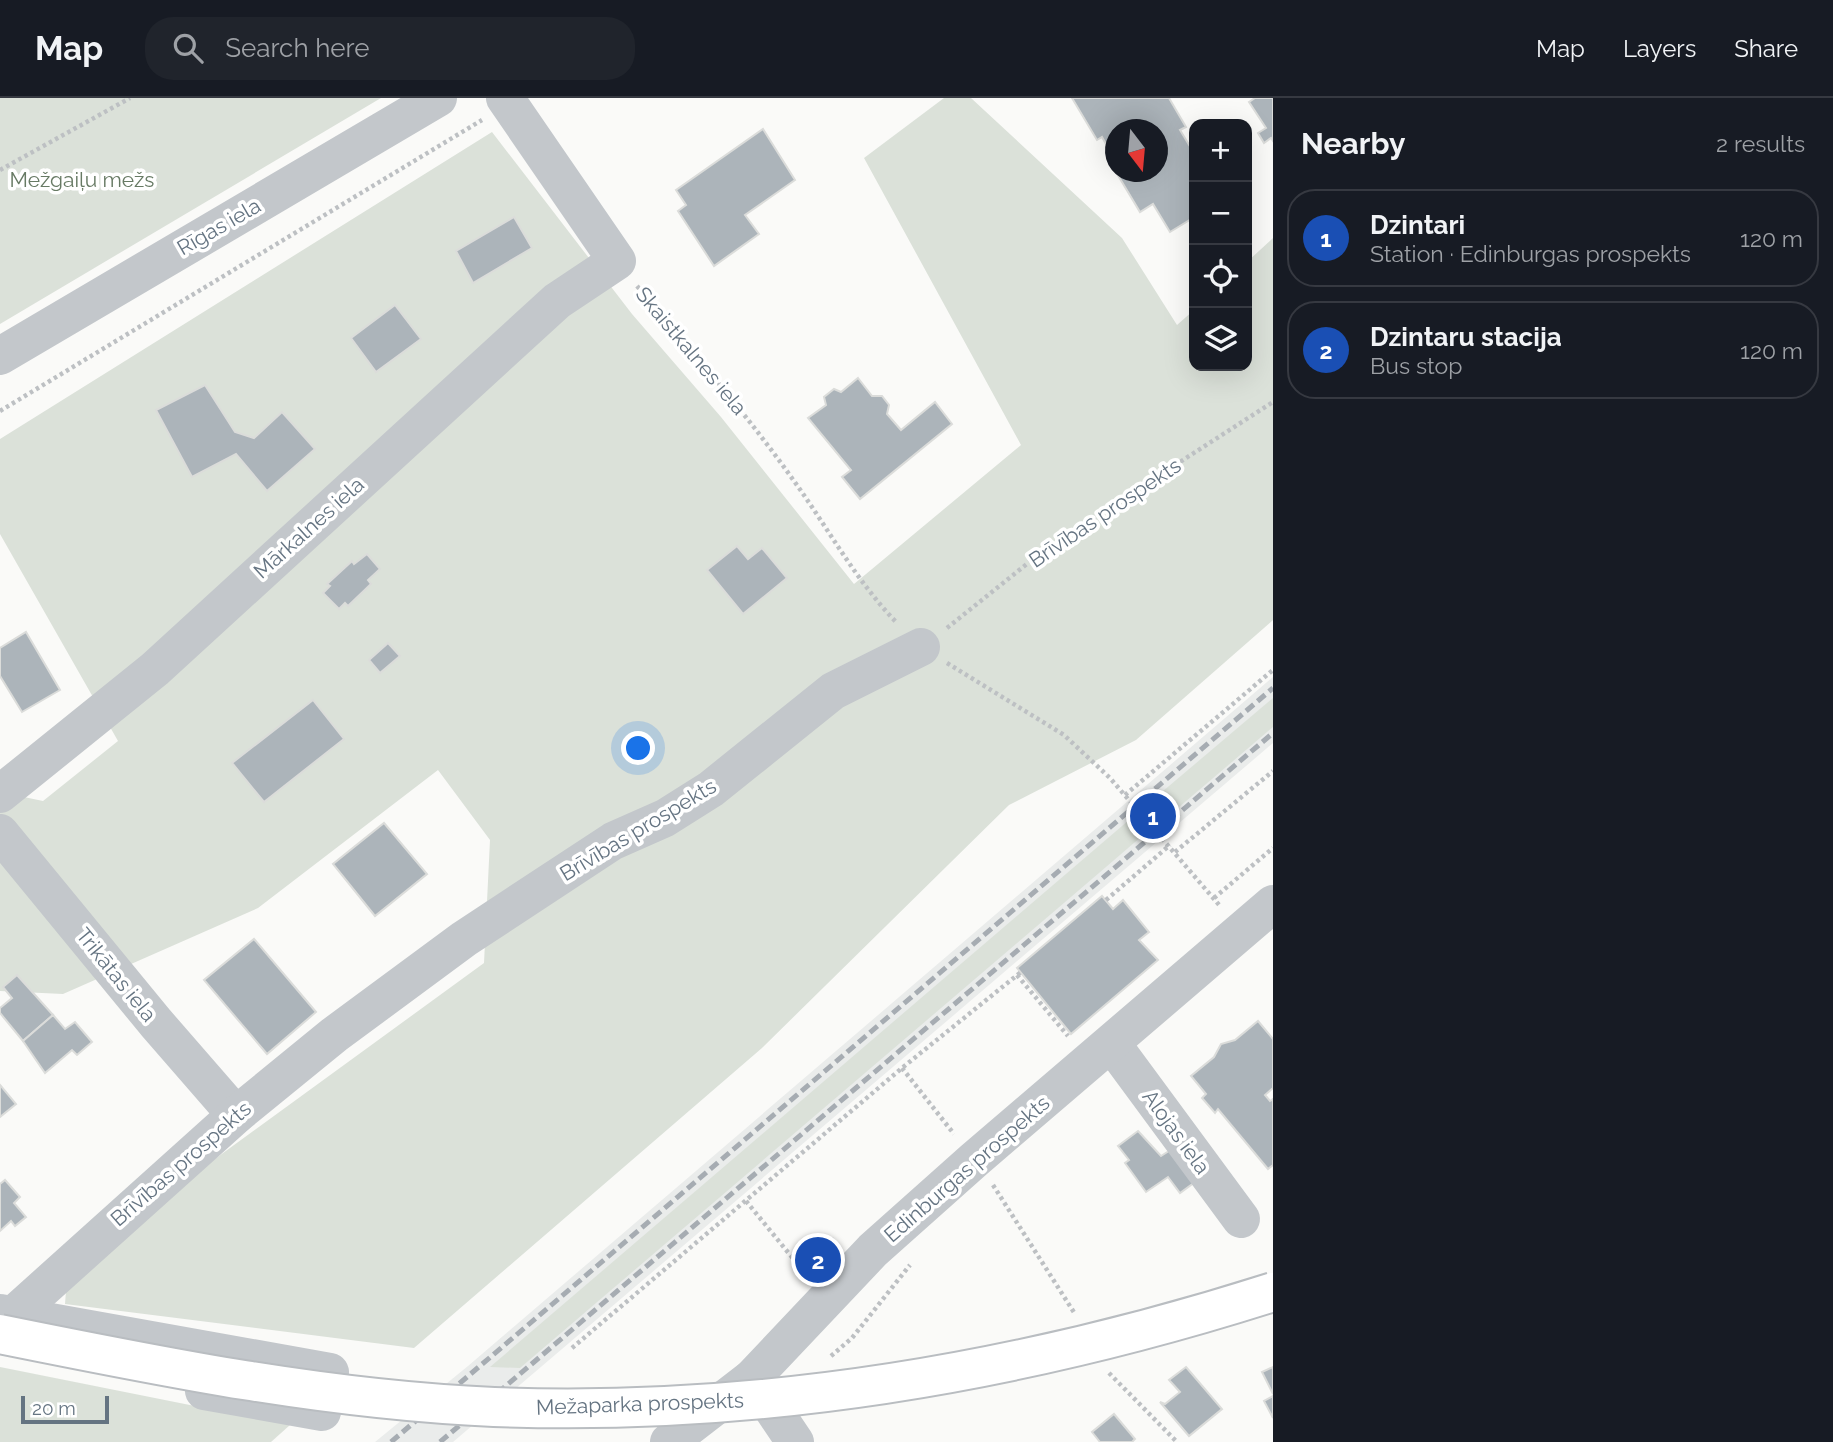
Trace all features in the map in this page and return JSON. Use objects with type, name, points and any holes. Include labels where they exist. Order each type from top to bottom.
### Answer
[{"type":"main road","name":"Mežaparka prospekts","points":[[3,1322],[194,1373],[347,1395],[494,1407],[705,1404],[803,1397],[976,1370],[1109,1341],[1273,1292]]},
{"type":"street","name":"Rīgas iela","points":[[0,356],[439,98]]},
{"type":"street","points":[[507,101],[617,261]]},
{"type":"street","name":"Mārkalnes iela","points":[[0,794],[155,669],[557,301],[617,261]]},
{"type":"street","name":"Brīvības prospekts","points":[[3,1322],[236,1115],[334,1035],[464,939],[613,841],[665,818],[711,789],[834,691],[921,647]]},
{"type":"street","name":"Trikātas iela","points":[[0,833],[156,1023],[236,1115]]},
{"type":"street","name":"Edinburgas prospekts","points":[[669,1442],[752,1378],[864,1259],[974,1160],[1273,904]]},
{"type":"street","name":"Alojas iela","points":[[1112,1044],[1241,1219]]},
{"type":"street","points":[[3,1322],[330,1372]]},
{"type":"street","points":[[752,1378],[788,1431],[840,1379],[883,1366],[1083,1329]]},
{"type":"street","points":[[0,1350],[322,1412]]},
{"type":"path","points":[[0,170],[130,98]]},
{"type":"path","points":[[0,411],[507,101]]},
{"type":"path","name":"Skaistkalnes iela","points":[[617,261],[778,459],[878,603],[921,647],[1064,735],[1125,795],[1170,845],[1240,932]]},
{"type":"path","name":"Brīvības prospekts","points":[[921,647],[1048,547],[1273,402]]},
{"type":"path","points":[[1125,795],[1273,670]]},
{"type":"path","points":[[1175,852],[1273,771]]},
{"type":"path","points":[[1106,900],[1170,845]]},
{"type":"path","points":[[1214,898],[1273,848]]},
{"type":"path","points":[[572,1349],[902,1068],[1019,974],[1072,1041]]},
{"type":"path","points":[[902,1068],[974,1160],[1053,1278],[1112,1379],[1177,1442]]},
{"type":"path","points":[[746,1200],[800,1267],[836,1237]]},
{"type":"shaded area","points":[[1273,677],[1273,743],[453,1442],[375,1442],[468,1366]]},
{"type":"green space","name":"Mežgaiļu mežs","points":[[0,98],[381,98],[0,324]]},
{"type":"green space","points":[[944,98],[971,98],[1122,238],[1177,325],[1189,314],[1189,371],[1252,371],[1252,257],[1273,238],[1273,620],[1136,740],[1009,805],[762,1048],[414,1348],[65,1304],[68,1266],[484,963],[490,840],[438,770],[258,908],[63,994],[0,991],[0,792],[43,801],[118,741],[0,534],[0,439],[492,132],[632,314],[721,417],[854,584],[1021,445],[864,158]]},
{"type":"green space","points":[[1273,698],[1273,727],[1158,825],[1143,808]]},
{"type":"green space","points":[[1136,814],[1149,830],[1106,867],[520,1368],[490,1367]]},
{"type":"green space","points":[[0,1367],[290,1425],[271,1442],[0,1442]]},
{"type":"building","points":[[1072,98],[1169,98],[1186,127],[1180,130],[1189,145],[1189,220],[1170,232],[1153,204],[1140,212],[1122,182],[1168,182],[1168,119],[1105,119],[1105,142],[1102,137],[1097,140]]},
{"type":"building","points":[[1255,98],[1273,98],[1273,141],[1271,138],[1264,143],[1258,133],[1266,128],[1249,102]]},
{"type":"building","points":[[763,129],[795,180],[745,215],[759,234],[714,266],[678,211],[686,205],[676,190]]},
{"type":"building","points":[[514,217],[532,248],[473,283],[456,251]]},
{"type":"building","points":[[395,305],[421,339],[376,372],[351,338]]},
{"type":"building","points":[[858,378],[872,396],[882,396],[889,405],[887,414],[901,430],[935,402],[952,424],[860,499],[842,477],[851,470],[808,418],[826,405],[824,397],[834,389],[841,392]]},
{"type":"building","points":[[205,385],[235,432],[254,438],[282,412],[315,449],[267,491],[236,454],[192,477],[156,410]]},
{"type":"building","points":[[737,546],[748,559],[762,548],[787,578],[743,614],[707,570]]},
{"type":"building","points":[[367,554],[380,569],[368,580],[371,584],[348,606],[345,603],[339,609],[323,593],[330,586],[327,584],[352,561],[354,564]]},
{"type":"building","points":[[26,632],[60,690],[22,712],[0,676],[0,648]]},
{"type":"building","points":[[388,643],[400,656],[380,673],[369,660]]},
{"type":"building","points":[[313,700],[344,739],[264,802],[232,763]]},
{"type":"building","points":[[384,823],[427,874],[375,916],[333,864]]},
{"type":"building","points":[[1102,896],[1113,909],[1123,900],[1149,932],[1139,940],[1158,960],[1071,1034],[1017,968]]},
{"type":"building","points":[[254,939],[316,1012],[267,1054],[204,980]]},
{"type":"building","points":[[17,975],[53,1015],[23,1041],[0,1013],[0,1008],[12,998],[3,987]]},
{"type":"building","points":[[53,1015],[65,1029],[75,1022],[92,1042],[77,1055],[72,1050],[45,1073],[23,1041]]},
{"type":"building","points":[[1258,1021],[1273,1039],[1273,1088],[1265,1095],[1270,1101],[1273,1099],[1273,1165],[1268,1169],[1218,1109],[1215,1113],[1202,1098],[1206,1094],[1191,1076],[1214,1057],[1221,1044],[1235,1040]]},
{"type":"building","points":[[0,1085],[16,1104],[0,1117]]},
{"type":"building","points":[[1138,1131],[1161,1156],[1172,1149],[1195,1182],[1180,1193],[1168,1177],[1146,1192],[1125,1163],[1129,1160],[1118,1146]]},
{"type":"building","points":[[5,1180],[20,1197],[14,1203],[26,1217],[15,1226],[11,1221],[0,1231],[0,1184]]},
{"type":"building","points":[[1186,1367],[1222,1409],[1189,1436],[1160,1402],[1165,1404],[1180,1392],[1169,1380]]},
{"type":"building","points":[[1273,1367],[1273,1394],[1262,1372]]},
{"type":"building","points":[[1273,1396],[1273,1418],[1264,1401]]},
{"type":"building","points":[[1114,1414],[1135,1439],[1132,1442],[1100,1442],[1092,1432]]},
{"type":"railway","points":[[391,1442],[1273,688]]},
{"type":"railway","points":[[440,1442],[1273,733]]},
{"type":"place","name":"Dzintari","points":[[1153,816]]},
{"type":"place","name":"Dzintaru stacija","points":[[818,1260]]}]
